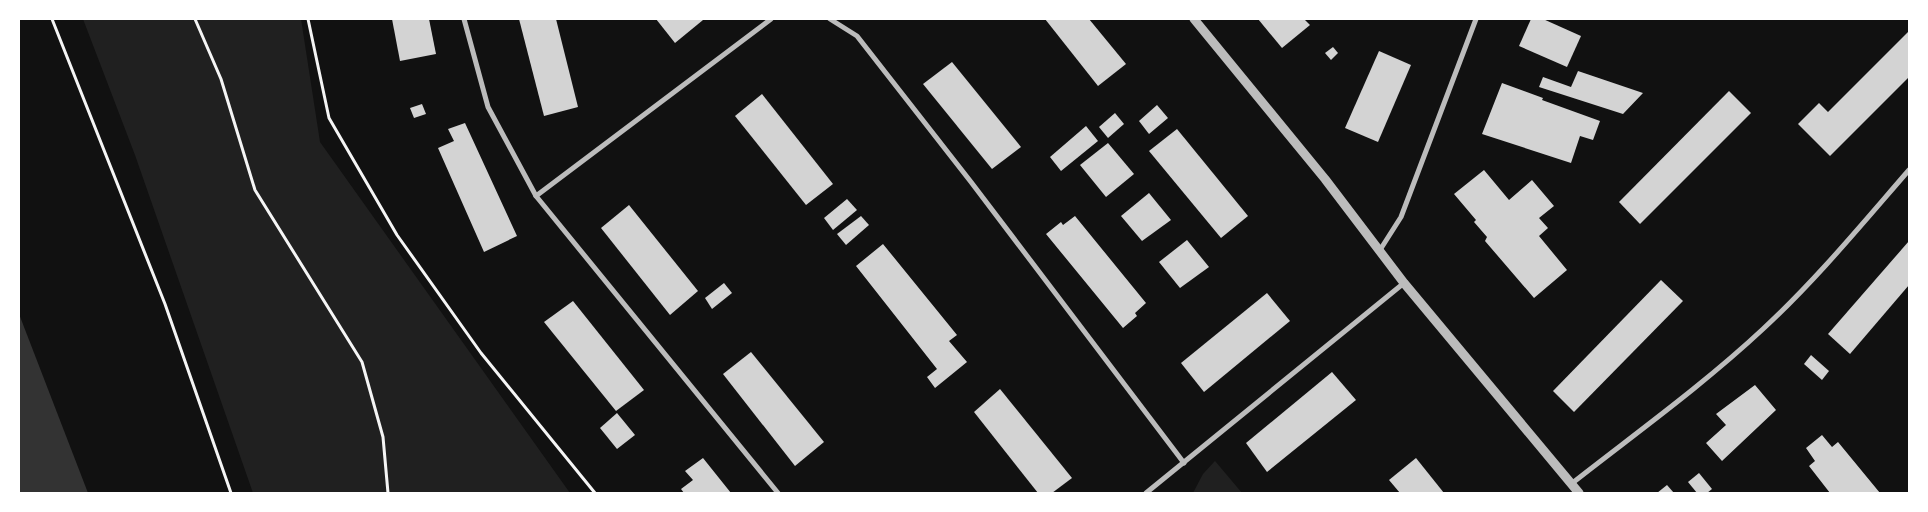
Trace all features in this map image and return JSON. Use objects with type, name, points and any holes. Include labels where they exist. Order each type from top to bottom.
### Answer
[{"type":"street","points":[[464,19],[488,107],[536,196],[778,493]]},
{"type":"street","points":[[536,196],[771,19]]},
{"type":"street","points":[[830,19],[857,36],[971,182],[1184,463]]},
{"type":"street","points":[[1194,19],[1325,179],[1404,283],[1579,493]]},
{"type":"street","points":[[1380,250],[1401,217],[1476,19]]},
{"type":"street","points":[[1571,484],[1699,385],[1764,329],[1824,267],[1909,170]]},
{"type":"street","points":[[1146,493],[1404,283]]},
{"type":"path","points":[[52,19],[165,304],[231,493]]},
{"type":"path","points":[[196,19],[221,79],[255,190],[362,362],[383,437],[388,493]]},
{"type":"path","points":[[308,19],[329,118],[397,235],[482,353],[595,493]]},
{"type":"shaded area","points":[[83,19],[301,19],[320,142],[570,493],[253,493],[135,155]]},
{"type":"shaded area","points":[[19,314],[88,493],[19,493]]},
{"type":"shaded area","points":[[1215,461],[1242,493],[1193,493],[1203,474]]},
{"type":"building","points":[[392,19],[429,19],[436,54],[400,61]]},
{"type":"building","points":[[519,19],[556,19],[578,107],[544,116]]},
{"type":"building","points":[[656,19],[702,19],[703,20],[675,43]]},
{"type":"building","points":[[1045,19],[1089,19],[1126,64],[1098,86]]},
{"type":"building","points":[[1258,19],[1304,19],[1310,25],[1282,48]]},
{"type":"building","points":[[1531,19],[1543,19],[1581,36],[1567,67],[1519,46]]},
{"type":"building","points":[[1909,31],[1909,77],[1830,156],[1798,124],[1819,103],[1828,112]]},
{"type":"building","points":[[1333,47],[1338,53],[1331,60],[1325,53]]},
{"type":"building","points":[[1379,51],[1411,65],[1378,142],[1345,128]]},
{"type":"building","points":[[952,62],[1021,147],[992,169],[923,84]]},
{"type":"building","points":[[1578,71],[1643,93],[1623,114],[1539,87],[1543,77],[1571,87]]},
{"type":"building","points":[[1502,83],[1600,121],[1593,140],[1580,136],[1571,163],[1482,134]]},
{"type":"building","points":[[1729,91],[1751,113],[1640,224],[1619,202]]},
{"type":"building","points":[[762,94],[833,184],[806,205],[735,116]]},
{"type":"building","points":[[422,104],[426,114],[414,118],[410,108]]},
{"type":"building","points":[[1157,105],[1168,118],[1149,134],[1139,121]]},
{"type":"building","points":[[1115,113],[1124,124],[1108,138],[1099,127]]},
{"type":"building","points":[[465,123],[517,236],[484,252],[438,148],[454,141],[448,129]]},
{"type":"building","points":[[1086,126],[1098,141],[1061,171],[1050,157]]},
{"type":"building","points":[[1177,129],[1248,216],[1221,238],[1149,151]]},
{"type":"building","points":[[1108,143],[1134,174],[1106,197],[1080,165]]},
{"type":"building","points":[[1484,170],[1509,200],[1532,180],[1554,206],[1539,218],[1548,228],[1539,236],[1567,270],[1534,298],[1485,241],[1487,237],[1474,222],[1476,220],[1454,194]]},
{"type":"building","points":[[1149,193],[1171,220],[1142,241],[1121,216]]},
{"type":"building","points":[[847,199],[857,210],[833,230],[824,218]]},
{"type":"building","points":[[629,205],[698,291],[670,315],[601,228]]},
{"type":"building","points":[[861,216],[869,225],[846,245],[837,234]]},
{"type":"building","points":[[1075,216],[1146,303],[1135,313],[1137,316],[1123,328],[1046,234],[1061,222],[1063,225]]},
{"type":"building","points":[[1187,240],[1209,267],[1180,288],[1159,262]]},
{"type":"building","points":[[1909,241],[1909,285],[1850,354],[1828,334]]},
{"type":"building","points":[[883,244],[957,335],[949,341],[967,362],[935,388],[927,377],[937,369],[856,266]]},
{"type":"building","points":[[1661,280],[1683,301],[1574,412],[1553,391]]},
{"type":"building","points":[[724,283],[732,293],[712,309],[705,298]]},
{"type":"building","points":[[1267,293],[1290,321],[1204,392],[1181,363]]},
{"type":"building","points":[[573,301],[644,390],[616,411],[544,322]]},
{"type":"building","points":[[751,352],[824,442],[795,466],[723,374]]},
{"type":"building","points":[[1811,355],[1829,371],[1822,380],[1804,364]]},
{"type":"building","points":[[1332,372],[1356,400],[1267,472],[1246,443]]},
{"type":"building","points":[[1755,385],[1776,410],[1722,461],[1706,443],[1726,425],[1716,414]]},
{"type":"building","points":[[1000,389],[1072,478],[1052,493],[1038,493],[974,412]]},
{"type":"building","points":[[617,413],[635,435],[617,449],[600,428]]},
{"type":"building","points":[[1822,435],[1832,447],[1838,442],[1880,493],[1830,493],[1809,466],[1815,461],[1806,448]]},
{"type":"building","points":[[703,458],[731,493],[684,493],[681,489],[693,480],[685,471]]},
{"type":"building","points":[[1416,458],[1444,493],[1400,493],[1389,480]]},
{"type":"building","points":[[1699,473],[1712,489],[1707,493],[1697,493],[1688,482]]},
{"type":"building","points":[[1667,485],[1674,493],[1657,493]]}]
